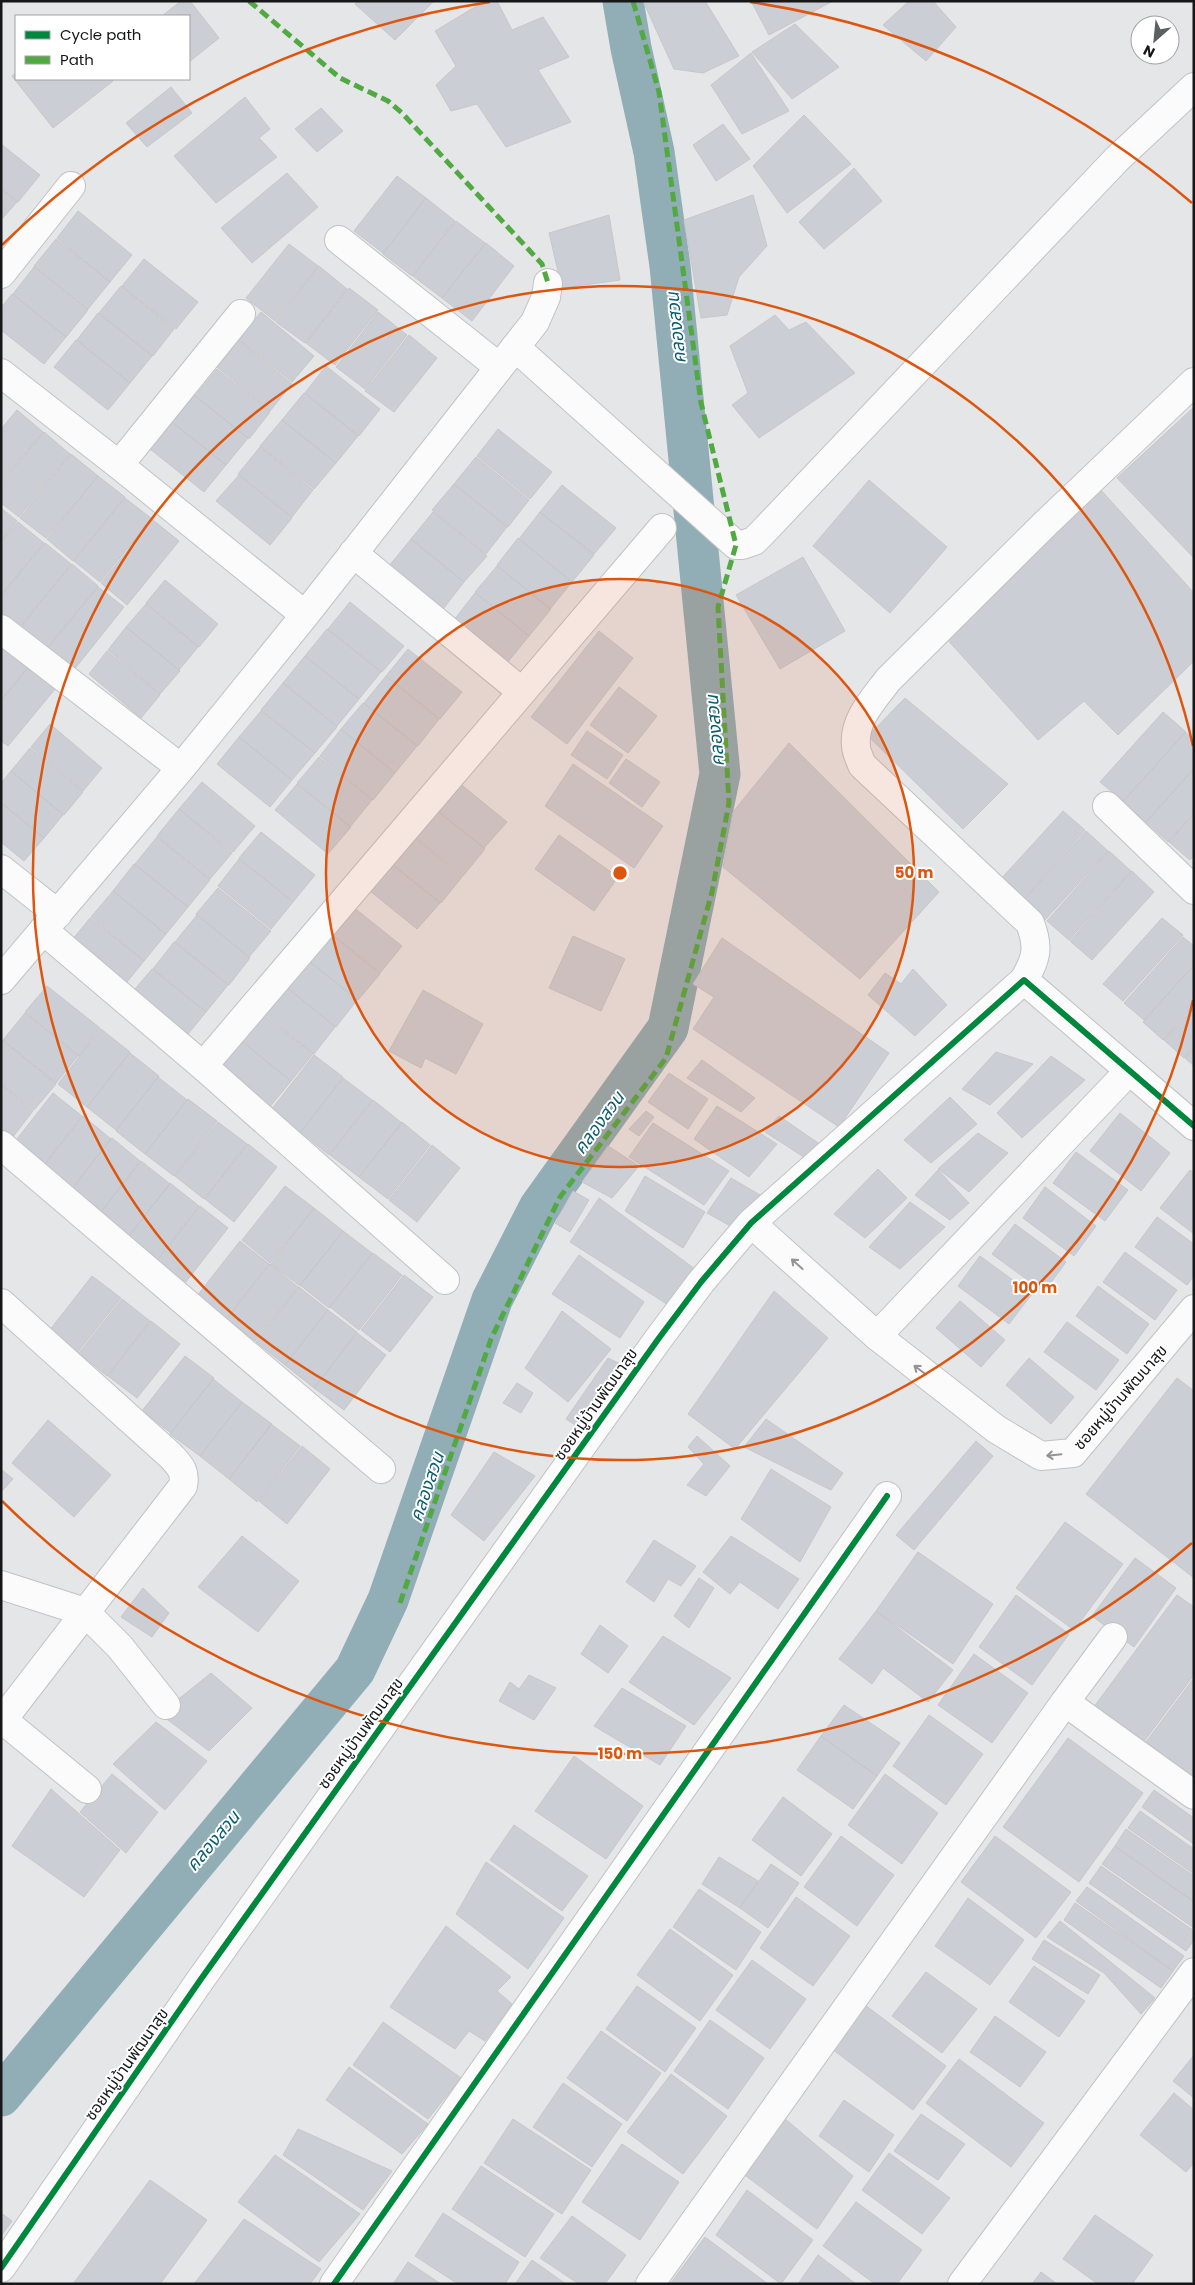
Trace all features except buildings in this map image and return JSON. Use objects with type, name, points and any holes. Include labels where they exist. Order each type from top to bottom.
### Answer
[{"type":"street","points":[[339,240],[507,357],[641,460],[736,545],[742,545],[754,541],[762,534],[1117,159],[1194,87]]},
{"type":"street","points":[[1,274],[71,186]]},
{"type":"street","points":[[1,980],[181,768],[305,615],[542,310],[548,283]]},
{"type":"street","points":[[119,465],[241,314]]},
{"type":"street","points":[[1,373],[119,465],[305,615]]},
{"type":"street","points":[[751,1223],[1024,980],[1033,964],[1036,952],[1036,938],[1030,923],[862,765],[856,747],[858,726],[867,708],[888,680],[1044,524],[1194,382]]},
{"type":"street","points":[[203,1066],[662,528]]},
{"type":"street","points":[[353,553],[521,691]]},
{"type":"street","points":[[1,629],[181,768]]},
{"type":"street","points":[[1107,806],[1194,890]]},
{"type":"street","points":[[1,869],[50,922],[203,1066],[445,1280]]},
{"type":"street","points":[[1024,980],[1194,1126]]},
{"type":"street","points":[[877,1336],[1130,1071]]},
{"type":"street","points":[[1,1145],[381,1469]]},
{"type":"street","name":"ซอยหมู่บ้านพัฒนาสุข","points":[[1,2268],[201,1979],[659,1338],[701,1282],[751,1223],[877,1336],[996,1429],[1041,1456],[1073,1453],[1194,1310]]},
{"type":"street","points":[[1,1304],[183,1468],[185,1477],[182,1486],[2,1721],[86,1789]]},
{"type":"street","points":[[334,2284],[887,1496]]},
{"type":"street","points":[[1,1585],[86,1612],[120,1647],[166,1705]]},
{"type":"street","points":[[650,2284],[1113,1637]]},
{"type":"street","points":[[1066,1702],[1194,1795]]},
{"type":"street","points":[[962,2284],[1194,1972]]},
{"type":"waterway","name":"คลองสวน","points":[[1,2096],[355,1670],[388,1600],[492,1300],[539,1208],[668,1028],[720,774],[670,266],[654,152],[631,48],[623,1]]},
{"type":"marked path","points":[[249,1],[340,78],[388,101],[402,113],[542,264],[548,283]]},
{"type":"marked path","points":[[400,1603],[491,1339],[560,1197],[666,1058],[712,892],[729,803],[718,607],[736,545],[701,403],[659,92],[633,1]]},
{"type":"cycle path","points":[[1,2268],[201,1979],[659,1338],[701,1282],[751,1223],[1024,980],[1194,1126]]},
{"type":"cycle path","points":[[334,2284],[887,1496]]}]
